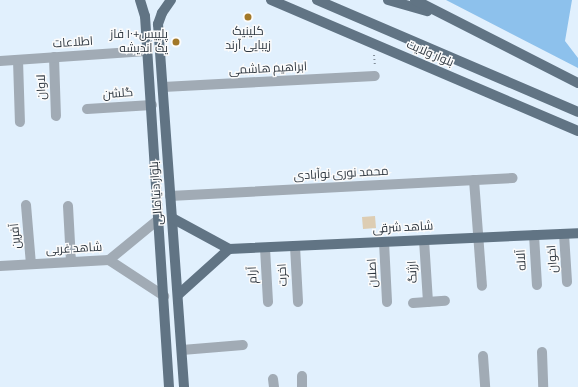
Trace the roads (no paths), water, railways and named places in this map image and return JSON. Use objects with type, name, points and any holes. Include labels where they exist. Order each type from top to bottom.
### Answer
[{"type":"main road","name":"بلوار دنیامالی","points":[[140,0],[145,16],[152,105],[170,387]]},
{"type":"main road","points":[[145,16],[146,0]]},
{"type":"main road","name":"بلوار دنیامالی","points":[[172,0],[162,13],[158,24],[170,196],[179,294],[184,387]]},
{"type":"main road","name":"بلوار ولایت","points":[[272,0],[578,131]]},
{"type":"main road","name":"بلوار ولایت","points":[[317,0],[578,112]]},
{"type":"main road","points":[[388,0],[452,18]]},
{"type":"main road","points":[[415,0],[578,83]]},
{"type":"main road","points":[[172,218],[229,249],[179,294]]},
{"type":"main road","name":"شاهد شرقی","points":[[229,249],[578,233]]},
{"type":"street","name":"اطلاعات","points":[[0,61],[147,51]]},
{"type":"street","name":"لاوان","points":[[54,57],[56,116]]},
{"type":"street","points":[[18,60],[20,122]]},
{"type":"street","name":"ابراهیم هاشمی","points":[[162,88],[375,76]]},
{"type":"street","name":"گلشن","points":[[87,109],[152,105]]},
{"type":"street","name":"محمد نوری نوآبادی","points":[[170,196],[513,178]]},
{"type":"street","points":[[474,180],[482,286]]},
{"type":"street","name":"آفرین","points":[[26,205],[31,264]]},
{"type":"street","points":[[68,206],[71,262]]},
{"type":"street","name":"شاهد غربی","points":[[0,266],[109,260],[159,219]]},
{"type":"street","name":"اخوان","points":[[564,234],[568,282]]},
{"type":"street","name":"آلاله","points":[[534,235],[537,285]]},
{"type":"street","name":"ارژنگ","points":[[424,240],[428,302]]},
{"type":"street","name":"اصلان","points":[[384,242],[387,302]]},
{"type":"street","name":"اخرت","points":[[295,246],[298,302]]},
{"type":"street","name":"آرام","points":[[265,248],[268,302]]},
{"type":"street","points":[[109,260],[164,296]]},
{"type":"street","points":[[413,303],[445,300]]},
{"type":"street","points":[[182,350],[243,345]]},
{"type":"street","points":[[542,352],[543,387]]},
{"type":"street","points":[[483,356],[484,387]]},
{"type":"street","points":[[302,376],[302,387]]},
{"type":"place","name":"کلینیک زیبایی آرند","points":[[248,17]]},
{"type":"place","name":"پلییس+١٠ فاز یک اندیشه","points":[[176,42]]}]
